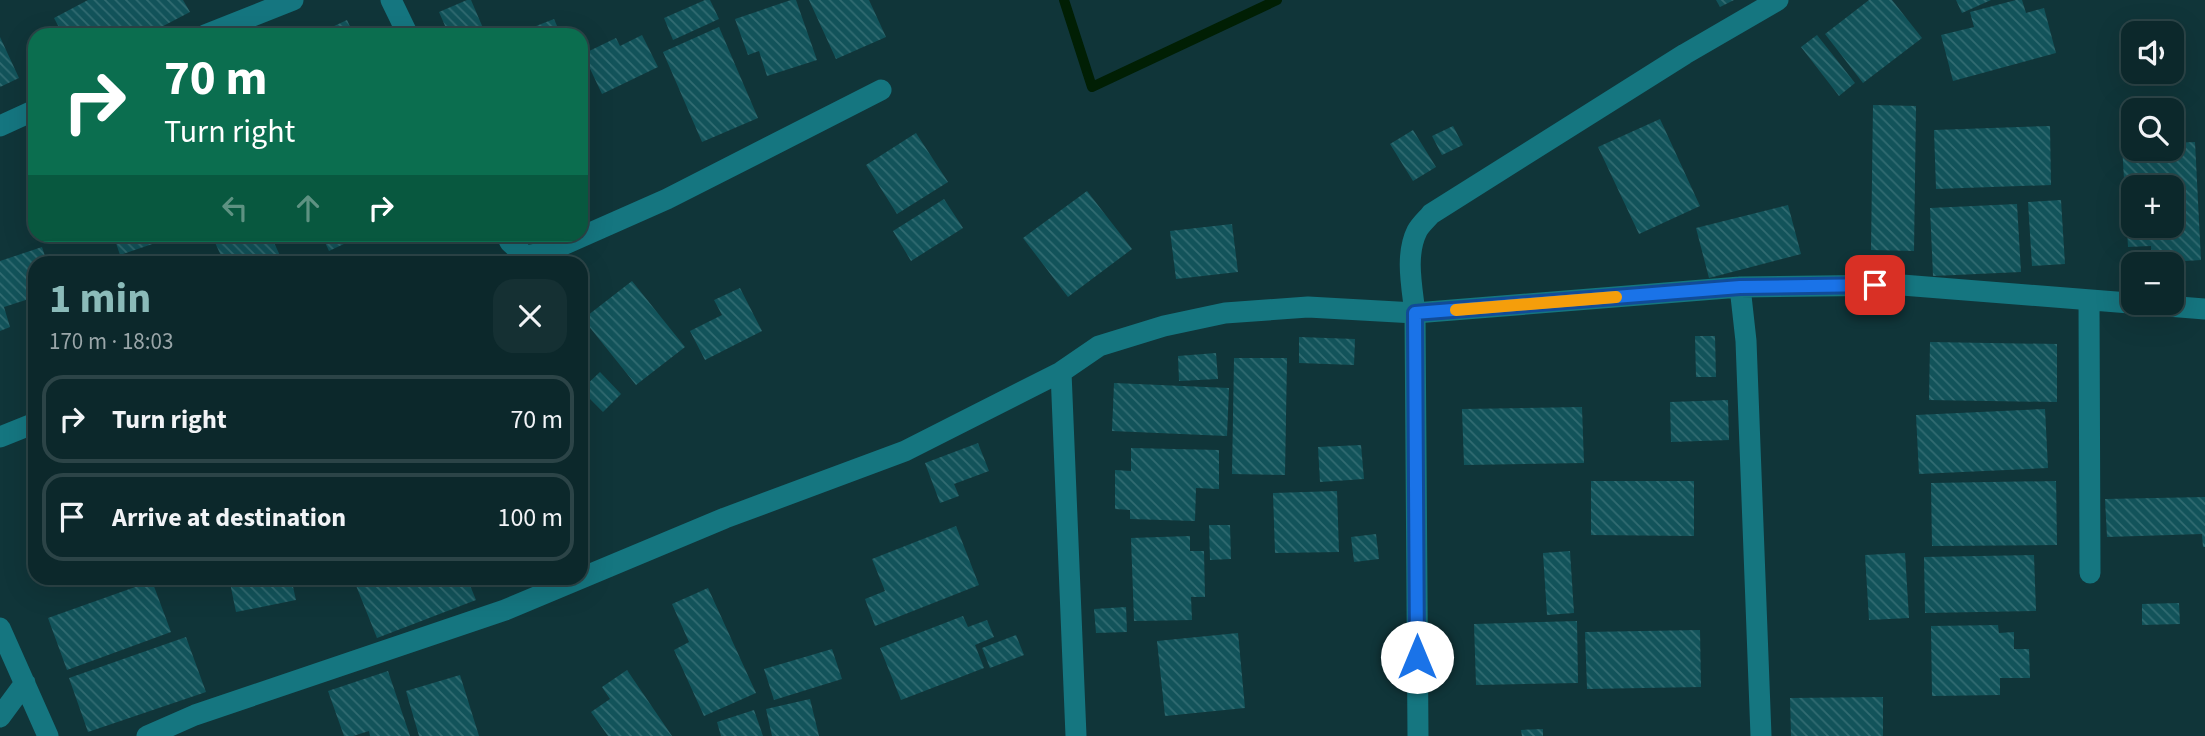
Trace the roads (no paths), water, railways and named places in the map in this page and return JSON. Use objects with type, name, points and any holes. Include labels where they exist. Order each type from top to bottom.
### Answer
[{"type":"street","points":[[223,28],[293,0]]},
{"type":"street","points":[[391,0],[405,28]]},
{"type":"street","points":[[1418,736],[1415,313],[1411,276],[1412,251],[1417,230],[1431,214],[1685,54],[1779,0]]},
{"type":"street","points":[[588,234],[667,199],[881,90]]},
{"type":"street","points":[[0,126],[28,113]]},
{"type":"street","points":[[510,242],[525,256],[547,252],[570,242]]},
{"type":"street","points":[[588,575],[724,518],[905,452],[1061,372],[1099,346],[1164,326],[1224,313],[1308,307],[1415,313],[1740,287],[1902,285],[2205,309]]},
{"type":"street","points":[[1740,287],[1745,341],[1761,736]]},
{"type":"street","points":[[2089,300],[2090,573]]},
{"type":"street","points":[[1061,372],[1076,736]]},
{"type":"street","points":[[0,437],[28,426]]},
{"type":"street","points":[[147,736],[195,715],[505,610],[565,585]]},
{"type":"street","points":[[0,628],[48,736]]},
{"type":"street","points":[[0,717],[25,683]]},
{"type":"waterway","points":[[1064,0],[1092,87],[1277,0]]}]
